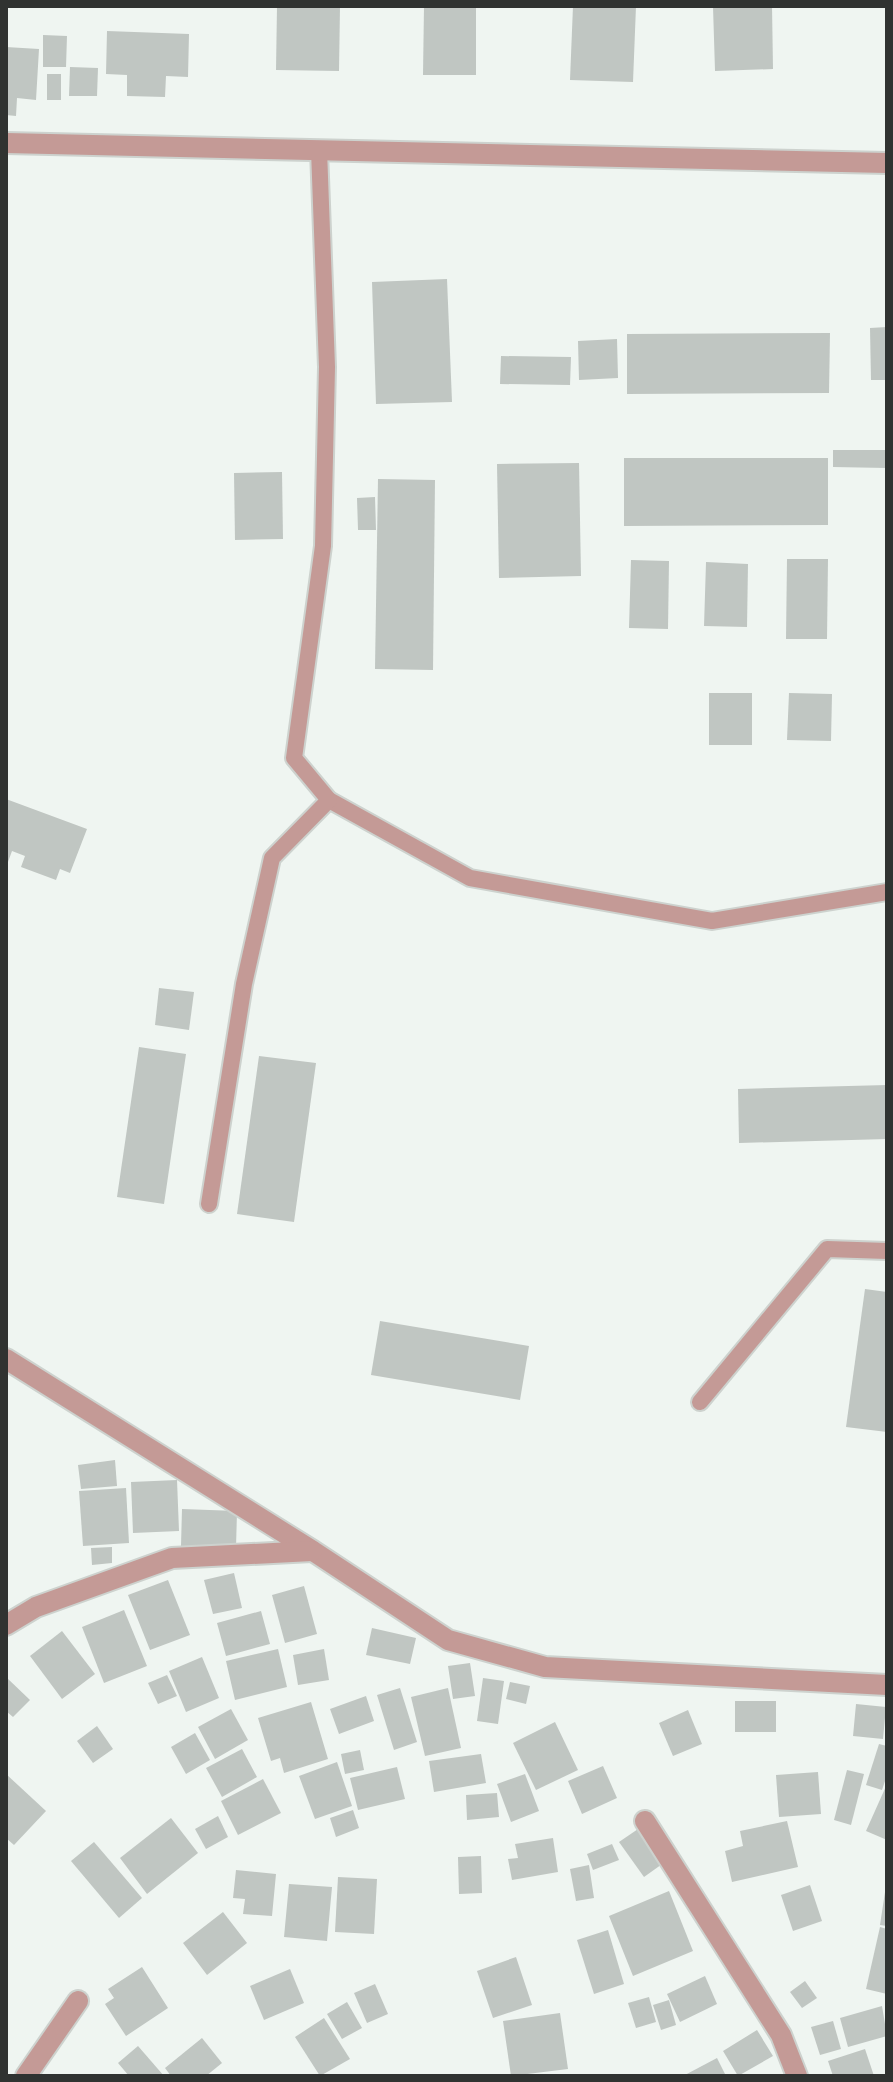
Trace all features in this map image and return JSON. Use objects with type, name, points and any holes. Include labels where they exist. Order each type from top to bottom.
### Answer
[{"type":"street","points":[[6,143],[887,163]]},
{"type":"street","points":[[6,1359],[313,1551],[448,1640],[545,1667],[887,1685]]},
{"type":"street","points":[[6,1625],[36,1607],[172,1558],[313,1551]]},
{"type":"street","points":[[645,1821],[781,2035],[797,2076]]},
{"type":"street","points":[[26,2076],[78,2001]]},
{"type":"lane","points":[[319,150],[327,367],[323,546],[294,758],[329,800],[470,878],[712,921],[887,892]]},
{"type":"lane","points":[[209,1204],[244,984],[272,858],[329,800]]},
{"type":"lane","points":[[700,1402],[827,1249],[887,1251]]},
{"type":"building","points":[[277,6],[340,6],[339,71],[276,70]]},
{"type":"building","points":[[424,6],[476,6],[476,75],[423,75]]},
{"type":"building","points":[[573,6],[636,6],[633,82],[570,80]]},
{"type":"building","points":[[713,6],[772,6],[773,69],[715,71]]},
{"type":"building","points":[[107,31],[189,34],[188,77],[166,76],[165,97],[127,96],[127,75],[106,74]]},
{"type":"building","points":[[43,35],[67,36],[66,67],[43,67]]},
{"type":"building","points":[[6,47],[39,49],[36,100],[17,98],[16,116],[6,115]]},
{"type":"building","points":[[70,67],[98,68],[97,96],[69,96]]},
{"type":"building","points":[[47,74],[61,74],[61,100],[47,100]]},
{"type":"building","points":[[447,279],[452,402],[376,404],[372,282]]},
{"type":"building","points":[[887,327],[887,380],[871,380],[870,328]]},
{"type":"building","points":[[830,333],[829,393],[627,394],[627,334]]},
{"type":"building","points":[[617,339],[618,378],[579,380],[578,341]]},
{"type":"building","points":[[501,356],[571,357],[570,385],[500,384]]},
{"type":"building","points":[[833,450],[887,450],[887,468],[833,467]]},
{"type":"building","points":[[624,458],[828,458],[828,525],[624,526]]},
{"type":"building","points":[[579,463],[581,576],[499,578],[497,464]]},
{"type":"building","points":[[282,472],[283,539],[235,540],[234,473]]},
{"type":"building","points":[[378,479],[435,480],[433,670],[375,669]]},
{"type":"building","points":[[375,497],[376,530],[358,530],[357,498]]},
{"type":"building","points":[[787,559],[828,559],[827,639],[786,639]]},
{"type":"building","points":[[631,560],[669,561],[668,629],[629,628]]},
{"type":"building","points":[[706,562],[748,564],[747,627],[704,626]]},
{"type":"building","points":[[709,693],[752,693],[752,745],[709,745]]},
{"type":"building","points":[[789,693],[832,694],[831,741],[787,740]]},
{"type":"building","points":[[6,799],[87,829],[70,873],[60,869],[56,880],[21,867],[25,856],[12,851],[6,861]]},
{"type":"building","points":[[159,988],[194,992],[189,1030],[155,1025]]},
{"type":"building","points":[[139,1047],[186,1054],[164,1204],[117,1197]]},
{"type":"building","points":[[259,1056],[316,1063],[294,1222],[237,1214]]},
{"type":"building","points":[[887,1085],[887,1139],[739,1143],[738,1089]]},
{"type":"building","points":[[865,1289],[887,1292],[887,1432],[846,1427]]},
{"type":"building","points":[[380,1321],[529,1346],[520,1400],[371,1375]]},
{"type":"building","points":[[115,1460],[117,1486],[81,1489],[78,1465]]},
{"type":"building","points":[[177,1480],[179,1531],[133,1533],[131,1482]]},
{"type":"building","points":[[126,1488],[129,1543],[83,1546],[79,1491]]},
{"type":"building","points":[[182,1509],[237,1511],[236,1548],[181,1546]]},
{"type":"building","points":[[112,1547],[112,1563],[92,1565],[91,1548]]},
{"type":"building","points":[[234,1573],[242,1608],[213,1614],[204,1580]]},
{"type":"building","points":[[168,1580],[190,1635],[150,1650],[128,1595]]},
{"type":"building","points":[[304,1586],[317,1634],[285,1643],[272,1595]]},
{"type":"building","points":[[124,1610],[147,1666],[104,1683],[82,1627]]},
{"type":"building","points":[[261,1611],[270,1644],[226,1656],[217,1623]]},
{"type":"building","points":[[372,1628],[416,1638],[410,1664],[366,1655]]},
{"type":"building","points":[[62,1631],[95,1674],[62,1699],[30,1656]]},
{"type":"building","points":[[278,1649],[287,1687],[235,1700],[226,1661]]},
{"type":"building","points":[[324,1649],[329,1680],[298,1685],[293,1655]]},
{"type":"building","points":[[202,1657],[219,1698],[186,1712],[169,1671]]},
{"type":"building","points":[[470,1663],[475,1696],[453,1699],[448,1666]]},
{"type":"building","points":[[167,1675],[177,1696],[158,1704],[148,1683]]},
{"type":"building","points":[[6,1677],[30,1700],[13,1717],[6,1711]]},
{"type":"building","points":[[483,1678],[504,1681],[498,1724],[477,1721]]},
{"type":"building","points":[[510,1682],[530,1686],[526,1704],[506,1699]]},
{"type":"building","points":[[400,1688],[417,1742],[394,1750],[377,1695]]},
{"type":"building","points":[[448,1688],[461,1748],[425,1756],[411,1697]]},
{"type":"building","points":[[366,1696],[374,1721],[339,1734],[330,1709]]},
{"type":"building","points":[[735,1701],[776,1701],[776,1732],[735,1732]]},
{"type":"building","points":[[311,1702],[328,1759],[284,1773],[280,1758],[271,1761],[258,1718]]},
{"type":"building","points":[[856,1704],[886,1707],[883,1739],[853,1736]]},
{"type":"building","points":[[231,1709],[248,1740],[215,1759],[198,1727]]},
{"type":"building","points":[[688,1710],[702,1744],[673,1756],[659,1723]]},
{"type":"building","points":[[555,1722],[578,1770],[536,1790],[513,1743]]},
{"type":"building","points":[[97,1726],[113,1749],[93,1763],[77,1741]]},
{"type":"building","points":[[195,1733],[210,1760],[186,1774],[171,1747]]},
{"type":"building","points":[[879,1744],[887,1746],[887,1775],[882,1790],[866,1785]]},
{"type":"building","points":[[242,1749],[257,1777],[222,1797],[206,1768]]},
{"type":"building","points":[[360,1750],[364,1770],[345,1774],[341,1754]]},
{"type":"building","points":[[481,1754],[486,1783],[434,1792],[429,1761]]},
{"type":"building","points":[[337,1762],[352,1806],[315,1819],[299,1776]]},
{"type":"building","points":[[603,1766],[617,1798],[582,1814],[568,1781]]},
{"type":"building","points":[[397,1767],[405,1799],[358,1810],[350,1778]]},
{"type":"building","points":[[847,1770],[864,1774],[851,1825],[834,1820]]},
{"type":"building","points":[[818,1772],[821,1814],[779,1817],[776,1775]]},
{"type":"building","points":[[6,1774],[46,1811],[14,1845],[6,1838]]},
{"type":"building","points":[[525,1774],[539,1811],[511,1822],[497,1784]]},
{"type":"building","points":[[263,1779],[281,1813],[238,1835],[221,1801]]},
{"type":"building","points":[[887,1784],[887,1840],[866,1831]]},
{"type":"building","points":[[497,1793],[499,1817],[467,1820],[466,1795]]},
{"type":"building","points":[[353,1810],[359,1828],[336,1837],[330,1818]]},
{"type":"building","points":[[218,1816],[228,1837],[206,1849],[195,1829]]},
{"type":"building","points":[[171,1818],[198,1853],[147,1894],[120,1858]]},
{"type":"building","points":[[787,1821],[798,1867],[732,1882],[725,1851],[743,1846],[740,1831]]},
{"type":"building","points":[[641,1827],[665,1862],[644,1877],[619,1842]]},
{"type":"building","points":[[553,1838],[558,1872],[512,1880],[508,1859],[518,1858],[515,1844]]},
{"type":"building","points":[[94,1842],[142,1898],[119,1918],[71,1861]]},
{"type":"building","points":[[612,1844],[619,1860],[593,1870],[587,1854]]},
{"type":"building","points":[[481,1856],[482,1893],[459,1894],[458,1857]]},
{"type":"building","points":[[589,1865],[594,1898],[576,1901],[570,1869]]},
{"type":"building","points":[[236,1870],[276,1874],[272,1916],[243,1914],[245,1899],[233,1898]]},
{"type":"building","points":[[338,1877],[377,1879],[374,1934],[335,1932]]},
{"type":"building","points":[[289,1884],[332,1887],[327,1941],[284,1937]]},
{"type":"building","points":[[810,1885],[822,1921],[793,1931],[781,1895]]},
{"type":"building","points":[[669,1891],[693,1951],[633,1976],[609,1916]]},
{"type":"building","points":[[887,1893],[887,1926],[880,1925]]},
{"type":"building","points":[[223,1912],[247,1943],[207,1975],[183,1943]]},
{"type":"building","points":[[880,1927],[887,1929],[887,1994],[866,1989]]},
{"type":"building","points":[[608,1930],[624,1984],[594,1994],[577,1940]]},
{"type":"building","points":[[516,1957],[532,2005],[493,2018],[477,1971]]},
{"type":"building","points":[[142,1967],[168,2008],[126,2036],[105,2004],[114,1998],[108,1989]]},
{"type":"building","points":[[290,1969],[304,2003],[264,2020],[250,1986]]},
{"type":"building","points":[[705,1976],[717,2004],[680,2022],[667,1994]]},
{"type":"building","points":[[805,1981],[817,1998],[802,2008],[790,1992]]},
{"type":"building","points":[[375,1984],[388,2014],[367,2023],[354,1993]]},
{"type":"building","points":[[649,1997],[656,2022],[636,2028],[628,2003]]},
{"type":"building","points":[[669,2000],[676,2025],[661,2030],[653,2005]]},
{"type":"building","points":[[347,2002],[362,2028],[342,2039],[327,2014]]},
{"type":"building","points":[[882,2006],[887,2036],[848,2047],[840,2018]]},
{"type":"building","points":[[560,2013],[568,2069],[511,2076],[503,2021]]},
{"type":"building","points":[[324,2018],[350,2059],[320,2076],[295,2037]]},
{"type":"building","points":[[833,2021],[841,2049],[820,2055],[811,2027]]},
{"type":"building","points":[[757,2030],[773,2056],[738,2076],[723,2051]]},
{"type":"building","points":[[202,2038],[222,2063],[206,2076],[171,2076],[165,2068]]},
{"type":"building","points":[[138,2046],[164,2076],[129,2076],[118,2063]]},
{"type":"building","points":[[865,2049],[874,2076],[833,2076],[828,2061]]},
{"type":"building","points":[[717,2058],[726,2076],[683,2076]]}]
